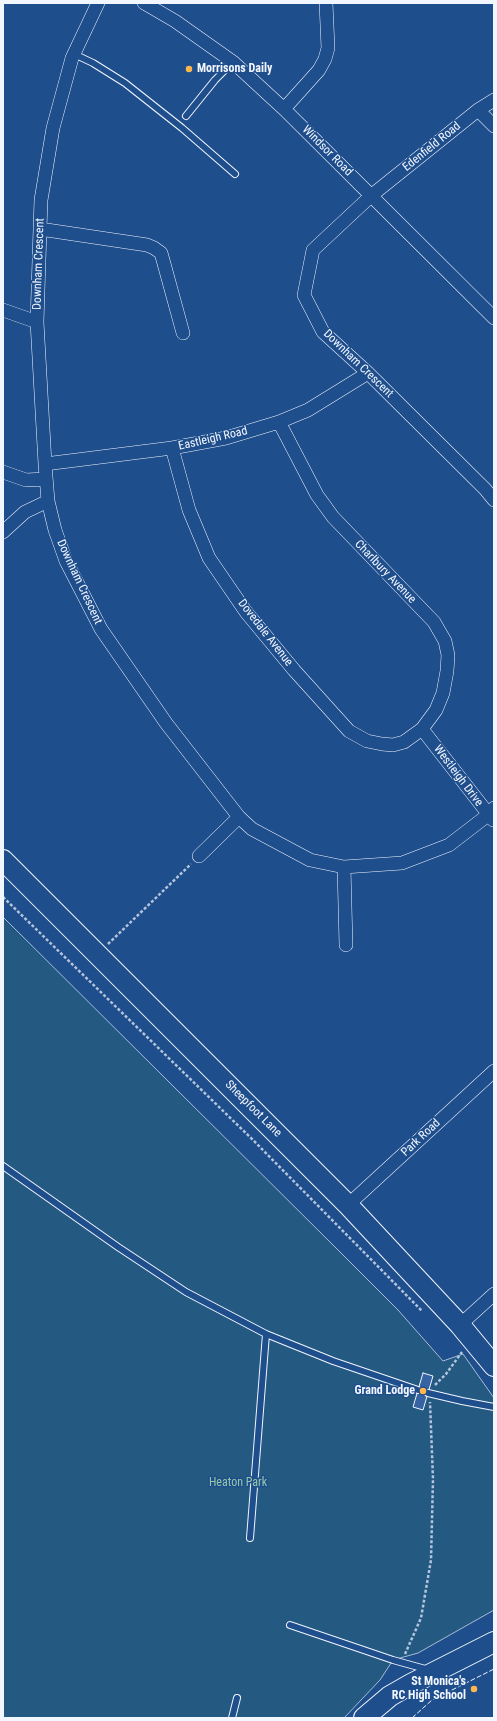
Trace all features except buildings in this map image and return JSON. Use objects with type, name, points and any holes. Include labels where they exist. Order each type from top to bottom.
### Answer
[{"type":"main road","name":"Sheepfoot Lane","points":[[3,860],[348,1205],[460,1325],[494,1366]]},
{"type":"main road","points":[[364,1718],[390,1696],[434,1671],[494,1642]]},
{"type":"street","name":"Downham Crescent","points":[[98,3],[74,54],[53,128],[41,200],[37,322],[46,479],[48,501],[55,530],[66,561],[101,629],[166,723],[252,829],[310,860],[344,867],[402,863],[449,845],[492,815]]},
{"type":"street","name":"Windsor Road","points":[[144,3],[175,21],[233,62],[284,108],[494,318]]},
{"type":"street","points":[[284,108],[319,70],[325,59],[328,48],[326,3]]},
{"type":"street","name":"Edenfield Road","points":[[372,195],[478,110],[494,100]]},
{"type":"street","points":[[478,110],[494,126]]},
{"type":"street","name":"Downham Crescent","points":[[372,195],[313,250],[304,295],[323,332],[368,373],[485,488],[494,500]]},
{"type":"street","points":[[40,229],[147,245],[154,248],[161,254],[163,260],[182,333]]},
{"type":"street","points":[[3,310],[37,322]]},
{"type":"street","name":"Eastleigh Road","points":[[45,464],[172,448],[226,438],[279,422],[308,410],[368,373]]},
{"type":"street","name":"Charlbury Avenue","points":[[279,422],[317,495],[333,517],[434,622],[445,641],[448,655],[443,693],[436,710],[422,729]]},
{"type":"street","name":"Dovedale Avenue","points":[[172,448],[190,510],[209,558],[246,612],[294,670],[349,731],[367,740],[393,745],[404,742],[422,729]]},
{"type":"street","points":[[3,472],[26,480],[37,481],[46,479]]},
{"type":"street","points":[[3,532],[25,512],[48,501]]},
{"type":"street","name":"Westleigh Drive","points":[[422,729],[492,815]]},
{"type":"street","points":[[199,856],[240,816]]},
{"type":"street","points":[[344,867],[346,945]]},
{"type":"street","name":"Park Road","points":[[348,1205],[494,1071]]},
{"type":"street","points":[[460,1325],[494,1294]]},
{"type":"lane","points":[[74,54],[93,63],[125,83],[182,128],[235,174]]},
{"type":"lane","points":[[186,116],[215,80],[233,62]]},
{"type":"lane","points":[[3,1166],[118,1247],[186,1292],[266,1334],[333,1361],[418,1390]]},
{"type":"lane","points":[[250,1538],[266,1334]]},
{"type":"lane","points":[[430,1394],[494,1406]]},
{"type":"lane","points":[[290,1625],[401,1662],[434,1671]]},
{"type":"lane","points":[[232,1718],[236,1698]]},
{"type":"path","points":[[98,954],[199,856]]},
{"type":"path","points":[[3,897],[252,1140],[423,1312]]},
{"type":"path","points":[[401,1662],[421,1618],[431,1560],[433,1479],[429,1405],[430,1394],[435,1384],[446,1374],[473,1340]]},
{"type":"green space","name":"Heaton Park","points":[[3,917],[398,1310],[443,1361],[463,1354],[494,1398],[494,1610],[418,1653],[393,1660],[380,1680],[344,1718],[3,1718]]},
{"type":"fence","points":[[412,1718],[432,1700],[494,1669]]},
{"type":"place","name":"Morrisons Daily","points":[[189,69]]},
{"type":"place","name":"Grand Lodge","points":[[423,1391]]},
{"type":"place","name":"St Monica's RC High School","points":[[474,1689]]}]
